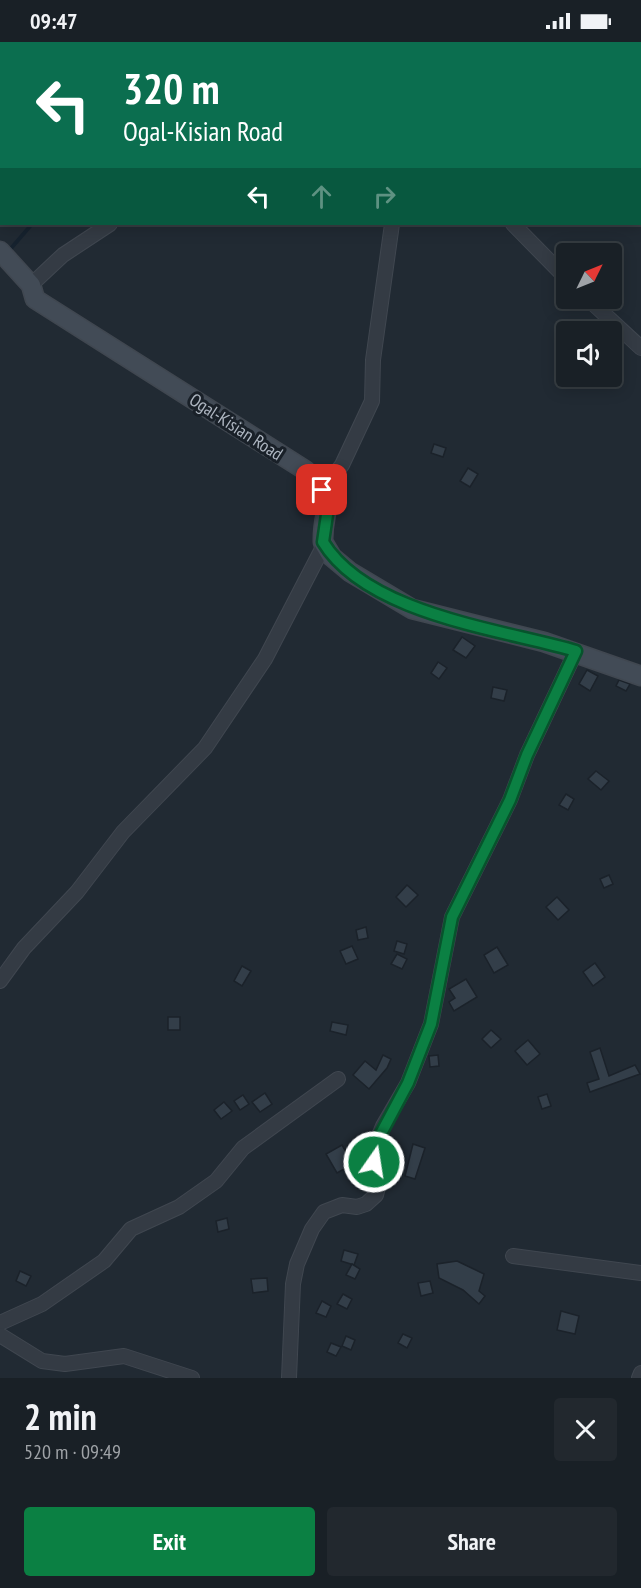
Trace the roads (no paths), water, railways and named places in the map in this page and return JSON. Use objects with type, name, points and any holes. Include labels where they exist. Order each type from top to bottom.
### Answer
[{"type":"main road","name":"Ogal-Kisian Road","points":[[5,256],[31,285],[35,299],[305,470],[322,490]]},
{"type":"main road","points":[[322,490],[328,508],[323,542],[332,557],[350,572],[412,609],[576,651],[641,676]]},
{"type":"street","points":[[31,285],[63,255],[108,225]]},
{"type":"street","points":[[322,490],[342,465],[372,401],[373,360],[392,225]]},
{"type":"street","points":[[514,225],[556,268]]},
{"type":"street","points":[[599,309],[641,348]]},
{"type":"street","points":[[0,981],[24,948],[76,892],[123,832],[206,748],[265,659],[321,551],[323,542]]},
{"type":"street","points":[[289,1378],[293,1284],[297,1264],[312,1229],[324,1212],[342,1205],[357,1207],[366,1204],[376,1195],[374,1150],[383,1126],[408,1083],[431,1024],[452,917],[510,800],[527,755],[576,651]]},
{"type":"street","points":[[0,1323],[42,1304],[104,1261],[131,1229],[179,1207],[216,1182],[243,1148],[338,1079]]},
{"type":"street","points":[[513,1256],[641,1273]]},
{"type":"street","points":[[0,1335],[42,1361],[65,1364],[124,1356],[192,1378]]},
{"type":"street","points":[[639,1378],[641,1373]]},
{"type":"waterway","points":[[7,253],[31,225]]}]
